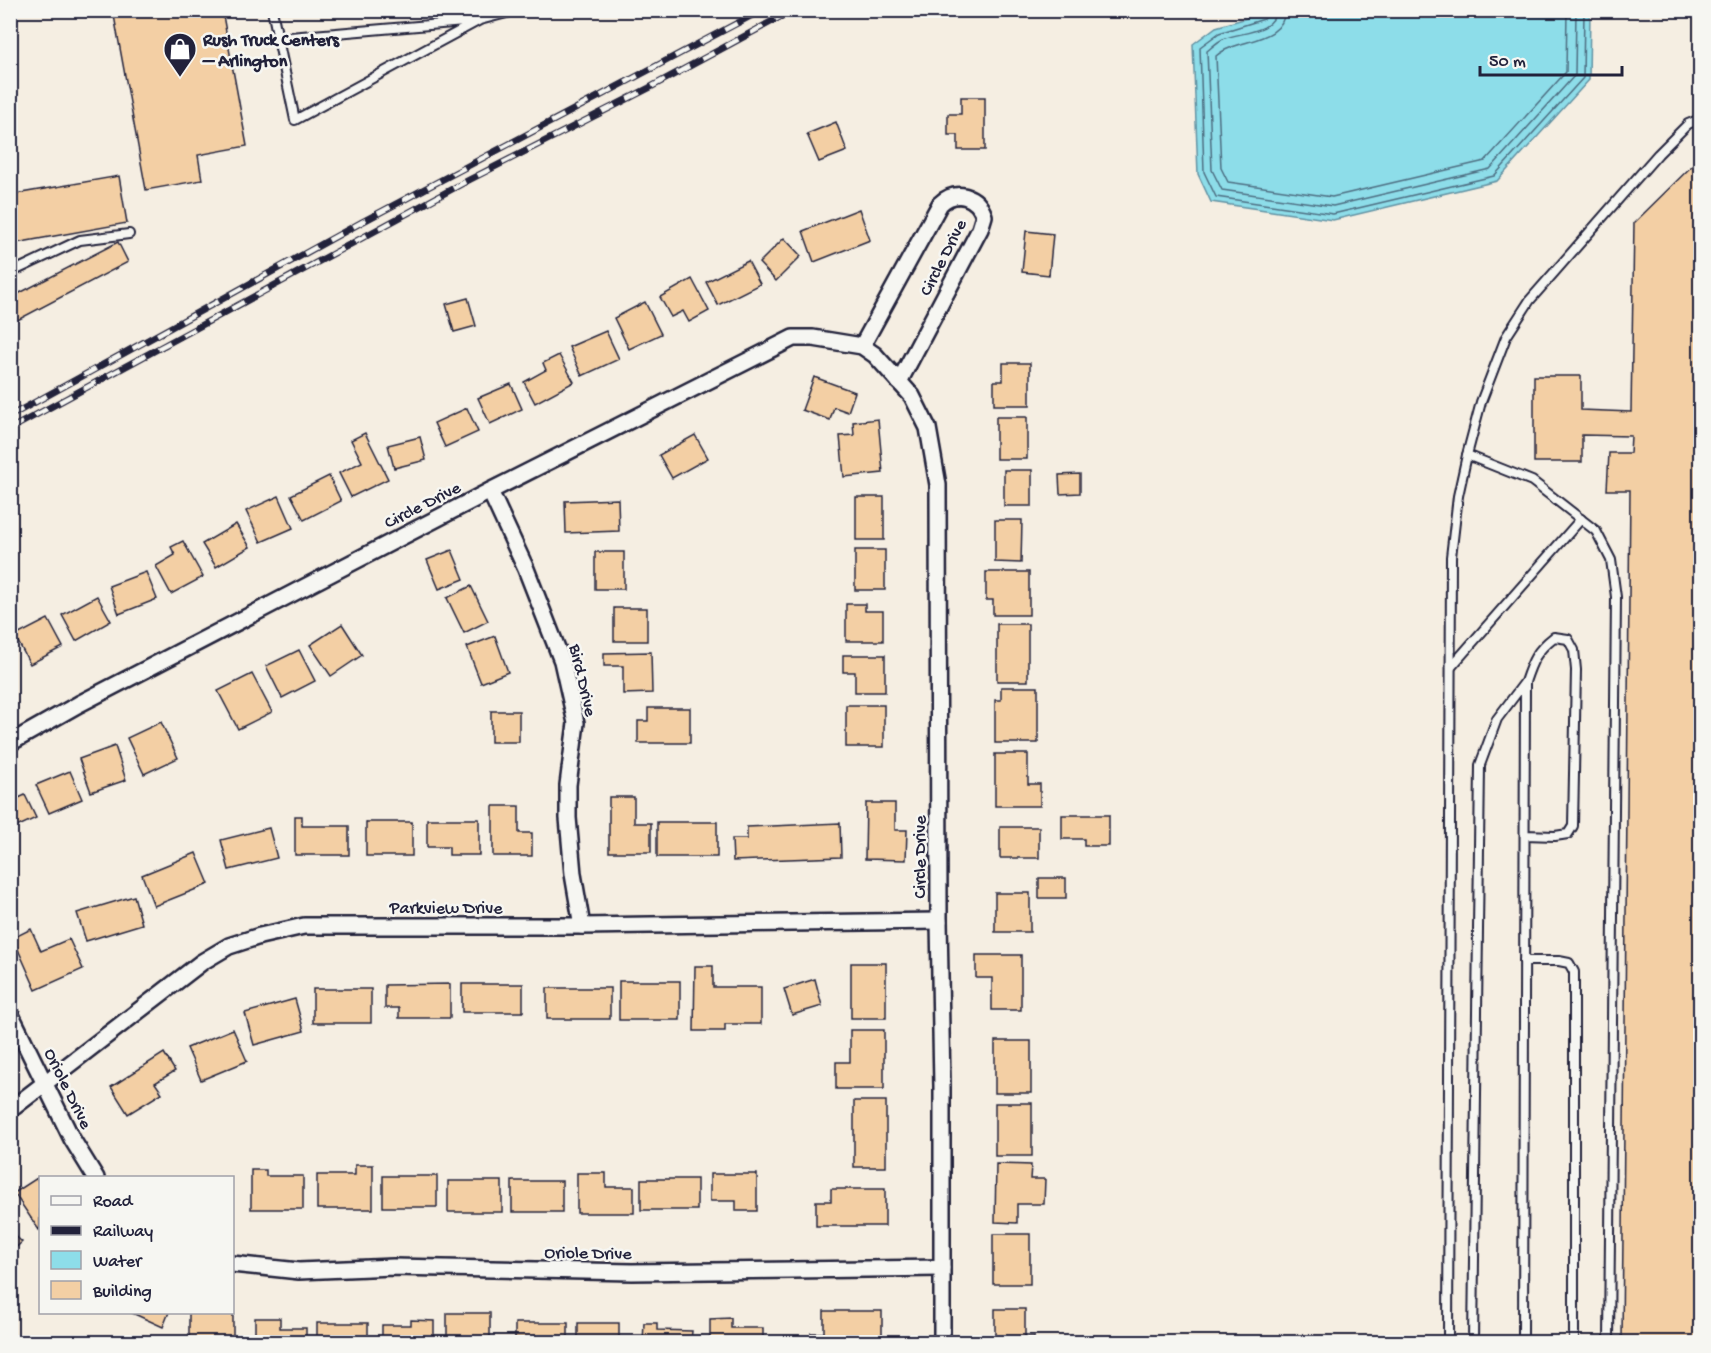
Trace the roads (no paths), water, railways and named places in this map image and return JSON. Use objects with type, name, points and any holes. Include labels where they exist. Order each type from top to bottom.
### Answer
[{"type":"street","name":"Circle Drive","points":[[862,346],[940,204],[946,199],[962,195],[977,202],[984,216],[980,229],[898,382]]},
{"type":"street","name":"Circle Drive","points":[[10,743],[79,704],[490,491],[793,338],[813,338],[862,346],[875,356],[912,396],[928,428],[938,485],[942,1342]]},
{"type":"street","name":"Bird Drive","points":[[490,491],[526,569],[562,661],[576,723],[568,785],[568,818],[573,874],[582,926]]},
{"type":"street","name":"Parkview Drive","points":[[10,1110],[202,963],[229,946],[304,926],[582,926],[939,921]]},
{"type":"street","name":"Oriole Drive","points":[[10,1013],[72,1139],[95,1176]]},
{"type":"street","name":"Oriole Drive","points":[[234,1264],[299,1270],[393,1267],[632,1272],[942,1268]]},
{"type":"lane","points":[[272,10],[295,120],[480,20]]},
{"type":"lane","points":[[278,38],[480,20],[518,10]]},
{"type":"lane","points":[[1448,1342],[1451,557],[1458,496],[1482,402],[1506,337],[1530,300],[1658,154],[1688,124],[1701,119]]},
{"type":"lane","points":[[10,273],[80,240],[129,234]]},
{"type":"lane","points":[[1467,455],[1532,481],[1596,531],[1611,560],[1616,597],[1609,1342]]},
{"type":"lane","points":[[1451,667],[1581,519]]},
{"type":"lane","points":[[1523,1342],[1525,682],[1531,663],[1540,647],[1554,637],[1568,639],[1574,650],[1576,670],[1573,826],[1568,834],[1525,835]]},
{"type":"lane","points":[[1473,1342],[1480,765],[1497,719],[1525,682]]},
{"type":"lane","points":[[1524,961],[1569,963],[1574,972],[1574,1342]]},
{"type":"water","points":[[1271,11],[1590,11],[1589,80],[1497,181],[1333,220],[1211,202],[1198,174],[1193,44],[1216,27]]},
{"type":"railway","points":[[10,416],[362,222],[762,10]]},
{"type":"railway","points":[[10,429],[465,182],[649,88],[793,10]]},
{"type":"place","name":"Rush Truck Centers – Arlington","points":[[180,78]]}]
